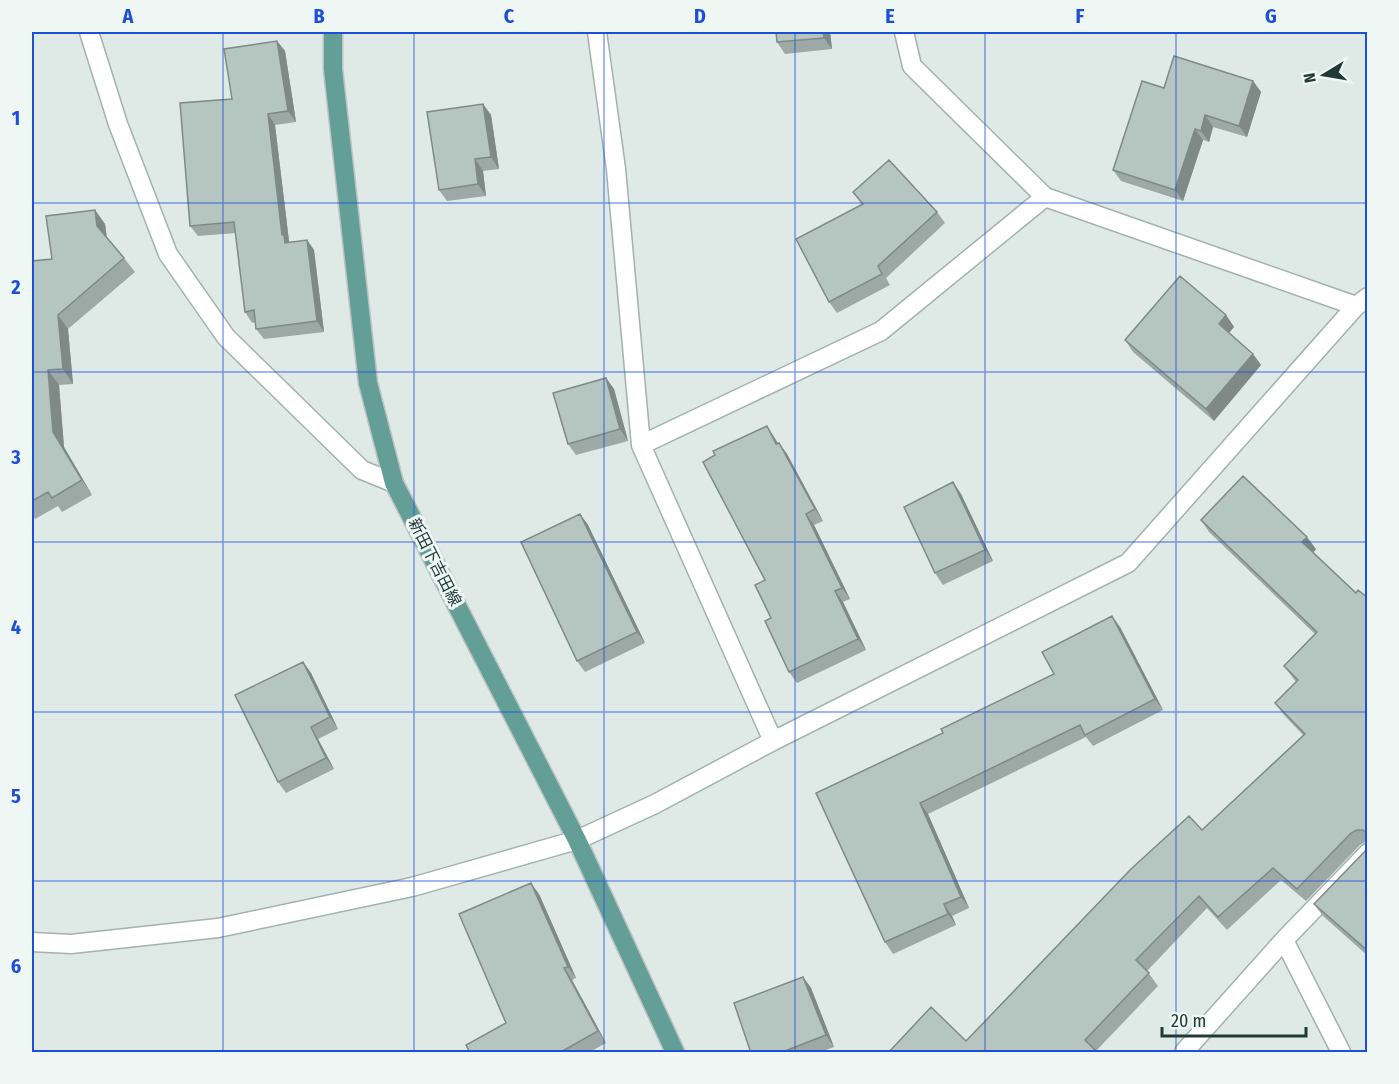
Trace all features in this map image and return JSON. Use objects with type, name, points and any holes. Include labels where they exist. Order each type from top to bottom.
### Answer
[{"type":"main road","name":"新田下吉田線","points":[[333,32],[333,69],[368,382],[394,483],[577,840],[675,1053]]},
{"type":"street","points":[[89,32],[118,124],[168,254],[226,337],[362,470],[394,483]]},
{"type":"street","points":[[597,32],[616,169],[640,445],[773,741]]},
{"type":"street","points":[[32,942],[71,944],[218,928],[412,887],[577,840],[655,804],[773,741],[1128,563],[1362,302],[1045,197],[912,66],[904,32]]},
{"type":"street","points":[[640,445],[881,331],[1045,197]]},
{"type":"street","points":[[1184,1053],[1284,940],[1368,853]]},
{"type":"street","points":[[1284,940],[1341,1053]]},
{"type":"building","points":[[776,32],[823,32],[824,38],[777,42]]},
{"type":"building","points":[[277,41],[288,111],[268,114],[282,235],[284,235],[285,243],[307,240],[317,321],[256,329],[254,310],[245,312],[234,222],[190,226],[180,103],[232,99],[224,49]]},
{"type":"building","points":[[1174,56],[1253,81],[1239,126],[1205,115],[1201,131],[1195,129],[1175,190],[1113,170],[1142,81],[1164,88]]},
{"type":"building","points":[[483,104],[491,157],[475,159],[478,184],[439,190],[427,112]]},
{"type":"building","points":[[889,160],[937,212],[878,266],[882,274],[829,302],[796,239],[863,204],[853,192]]},
{"type":"building","points":[[95,210],[97,226],[124,258],[58,315],[63,369],[48,370],[53,432],[82,480],[52,498],[48,492],[32,501],[32,261],[52,259],[46,216]]},
{"type":"building","points":[[1180,276],[1226,315],[1219,324],[1253,354],[1206,409],[1125,340]]},
{"type":"building","points":[[606,378],[620,429],[568,444],[553,393]]},
{"type":"building","points":[[767,426],[776,444],[779,443],[815,509],[806,514],[842,588],[835,591],[858,639],[789,672],[765,621],[771,618],[755,585],[765,580],[703,462],[715,455],[713,451]]},
{"type":"building","points":[[1243,476],[1307,537],[1302,542],[1356,593],[1358,590],[1368,598],[1368,833],[1357,830],[1351,833],[1297,889],[1273,868],[1218,917],[1199,896],[1136,960],[1149,973],[1085,1040],[1098,1053],[888,1053],[931,1007],[966,1041],[1131,869],[1189,816],[1202,830],[1305,734],[1275,703],[1298,680],[1284,666],[1317,632],[1201,520]]},
{"type":"building","points":[[953,482],[985,550],[935,573],[904,507]]},
{"type":"building","points":[[580,514],[637,632],[577,661],[521,542]]},
{"type":"building","points":[[1112,616],[1155,699],[1085,735],[1080,725],[920,803],[961,897],[944,904],[948,914],[885,942],[816,793],[943,733],[941,729],[1054,674],[1042,652]]},
{"type":"building","points":[[303,662],[330,717],[311,727],[326,758],[278,782],[235,695]]},
{"type":"building","points":[[1368,848],[1368,951],[1314,904]]},
{"type":"building","points":[[531,883],[568,967],[564,968],[598,1031],[559,1053],[470,1053],[466,1045],[506,1023],[459,914]]},
{"type":"building","points":[[803,977],[826,1035],[780,1053],[751,1053],[734,1003]]}]
